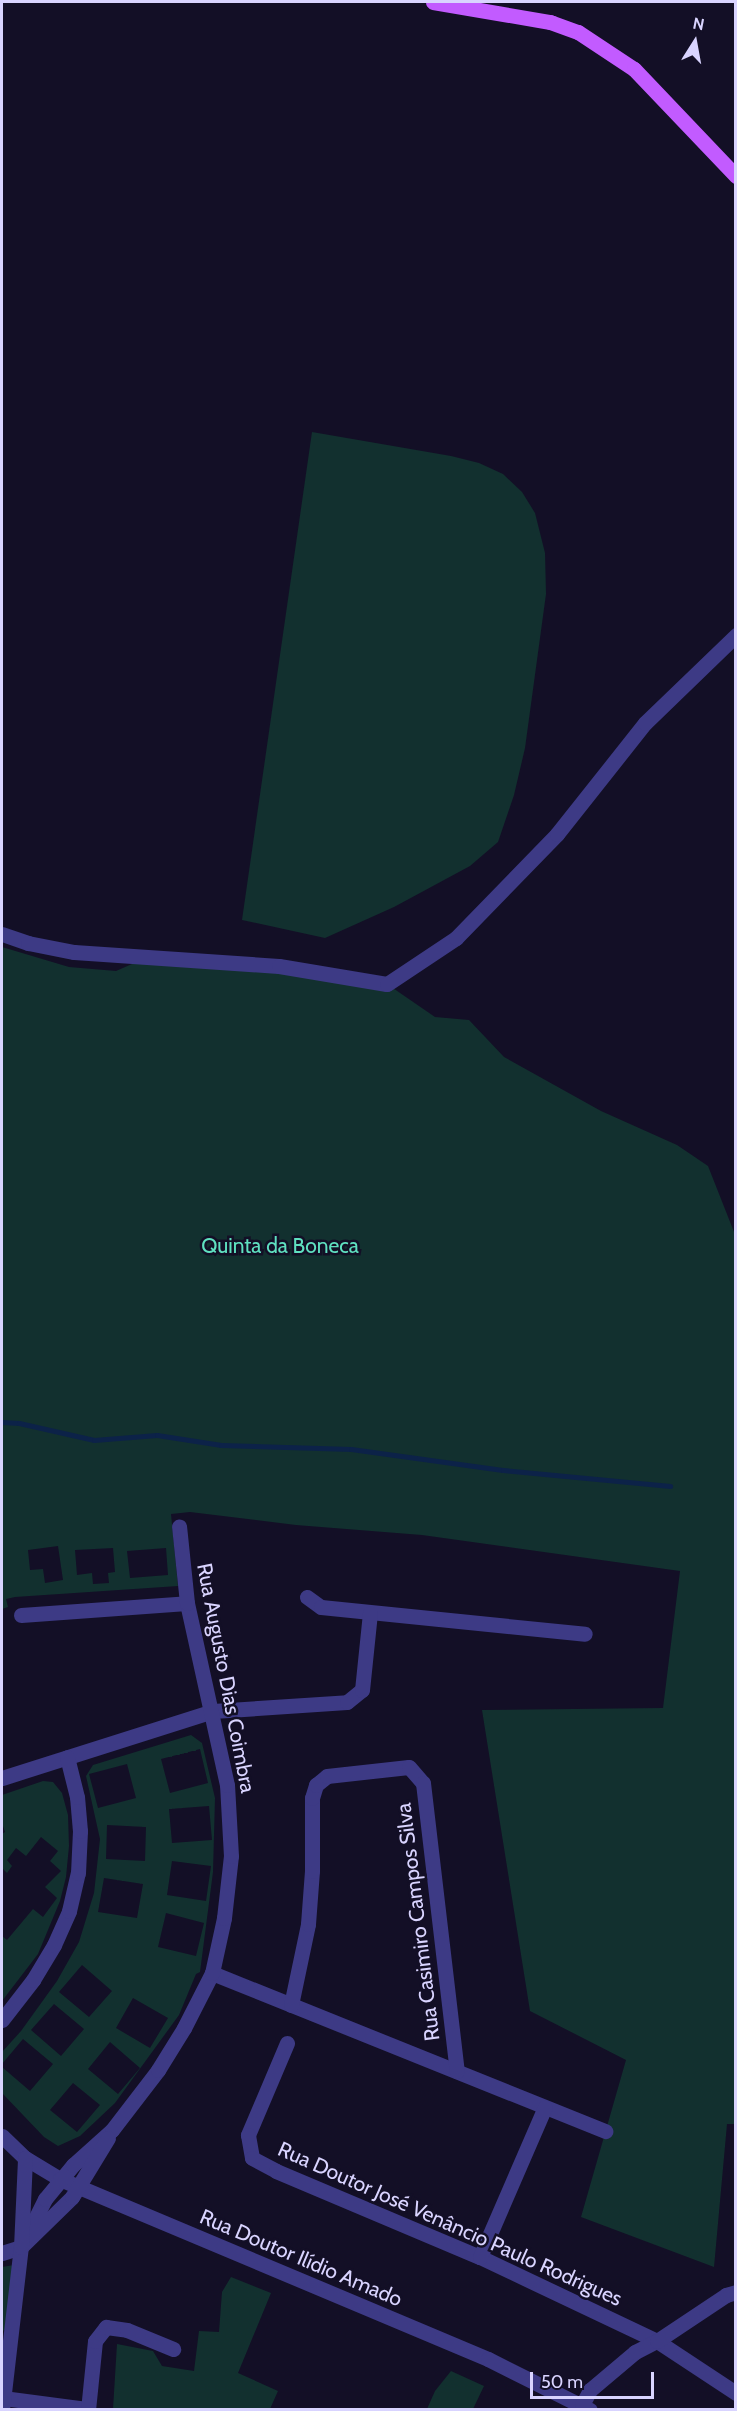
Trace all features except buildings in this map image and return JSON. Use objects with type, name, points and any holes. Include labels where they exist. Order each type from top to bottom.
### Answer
[{"type":"main road","points":[[433,2],[550,22],[578,32],[634,69],[735,176]]},
{"type":"street","points":[[2,934],[28,943],[74,952],[279,966],[387,984],[448,944],[473,921],[557,834],[645,723],[735,635]]},
{"type":"street","name":"Rua Augusto Dias Coimbra","points":[[112,2130],[163,2061],[184,2028],[212,1972],[224,1918],[231,1856],[227,1785],[213,1711],[187,1603],[179,1526]]},
{"type":"street","points":[[307,1597],[321,1607],[585,1634]]},
{"type":"street","points":[[21,1615],[187,1603]]},
{"type":"street","points":[[2,1779],[213,1711],[347,1702],[362,1690],[370,1613]]},
{"type":"street","points":[[2,2020],[33,1980],[54,1945],[69,1911],[78,1873],[80,1831],[77,1797],[67,1757]]},
{"type":"street","name":"Rua Casimiro Campos Silva","points":[[291,2005],[308,1924],[312,1871],[312,1798],[316,1785],[327,1776],[410,1767],[423,1783],[457,2072]]},
{"type":"street","points":[[212,1972],[605,2131]]},
{"type":"street","name":"Rua Doutor José Venâncio Paulo Rodrigues","points":[[287,2043],[248,2135],[252,2158],[276,2171],[480,2257],[657,2341],[735,2393]]},
{"type":"street","points":[[480,2257],[544,2107]]},
{"type":"street","points":[[21,2247],[45,2199],[60,2179],[112,2130]]},
{"type":"street","points":[[2,2253],[21,2247],[80,2187],[112,2130]]},
{"type":"street","name":"Rua Doutor Ilídio Amado","points":[[2,2136],[25,2158],[60,2179],[488,2359],[586,2407]]},
{"type":"street","points":[[25,2158],[21,2247],[3,2404],[88,2409],[95,2341],[106,2327],[127,2330],[174,2349]]},
{"type":"street","points":[[586,2407],[590,2390],[613,2368],[726,2295],[735,2292]]},
{"type":"green space","points":[[312,432],[451,456],[479,463],[503,474],[522,492],[535,513],[545,553],[546,594],[525,748],[514,795],[498,842],[470,866],[394,907],[325,938],[242,920]]},
{"type":"green space","name":"Quinta da Boneca","points":[[2,947],[69,967],[116,971],[148,957],[387,984],[435,1017],[469,1020],[504,1057],[601,1111],[677,1145],[708,1166],[736,1237],[736,2124],[727,2124],[714,2267],[581,2217],[626,2060],[530,2011],[482,1710],[663,1708],[680,1571],[422,1535],[296,1525],[190,1512],[171,1514],[178,1586],[15,1597],[6,1599],[8,1607],[2,1609]],"holes":[[[58,1546],[63,1580],[45,1583],[43,1569],[30,1570],[28,1550]],[[113,1548],[115,1572],[108,1573],[109,1583],[93,1584],[92,1573],[77,1575],[75,1550]],[[166,1548],[168,1575],[130,1578],[127,1551]]]},
{"type":"green space","points":[[191,1735],[202,1743],[215,1798],[213,1872],[200,1972],[196,1974],[179,2015],[115,2103],[80,2136],[58,2146],[44,2137],[2,2093],[2,2067],[30,2091],[53,2064],[23,2039],[2,2064],[2,2052],[21,2031],[57,1981],[79,1942],[94,1893],[100,1839],[86,1776],[93,1765]],"holes":[[[200,1749],[208,1783],[170,1793],[161,1759]],[[127,1764],[136,1798],[98,1808],[89,1774]],[[209,1806],[212,1840],[172,1843],[169,1809]],[[107,1825],[146,1827],[145,1861],[106,1859]],[[172,1861],[211,1866],[206,1901],[167,1895]],[[104,1878],[143,1884],[137,1918],[98,1912]],[[166,1913],[204,1923],[196,1956],[158,1947]],[[82,1965],[112,1991],[89,2017],[59,1992]],[[133,1998],[168,2018],[150,2048],[116,2028]],[[54,2004],[84,2029],[61,2056],[31,2030]],[[110,2042],[140,2068],[118,2094],[88,2069]],[[73,2083],[100,2105],[77,2132],[50,2110]]]},
{"type":"green space","points":[[43,1781],[53,1782],[62,1793],[68,1815],[69,1846],[66,1877],[60,1901],[38,1954],[2,2001],[2,1936],[7,1940],[33,1909],[43,1917],[57,1898],[45,1887],[61,1871],[50,1861],[58,1851],[41,1837],[26,1856],[16,1848],[7,1860],[12,1866],[7,1873],[2,1868],[2,1834],[5,1832],[2,1823],[2,1795]]},
{"type":"green space","points":[[14,2265],[5,2330],[2,2331],[2,2267]]},
{"type":"green space","points":[[231,2277],[271,2293],[238,2373],[278,2391],[270,2409],[113,2409],[117,2344],[153,2351],[162,2366],[194,2371],[199,2331],[219,2332],[222,2292]]},
{"type":"green space","points":[[451,2371],[484,2386],[473,2409],[427,2409],[435,2391]]},
{"type":"waterway","points":[[2,1422],[19,1423],[94,1440],[157,1435],[221,1445],[351,1449],[503,1470],[670,1486]]}]
